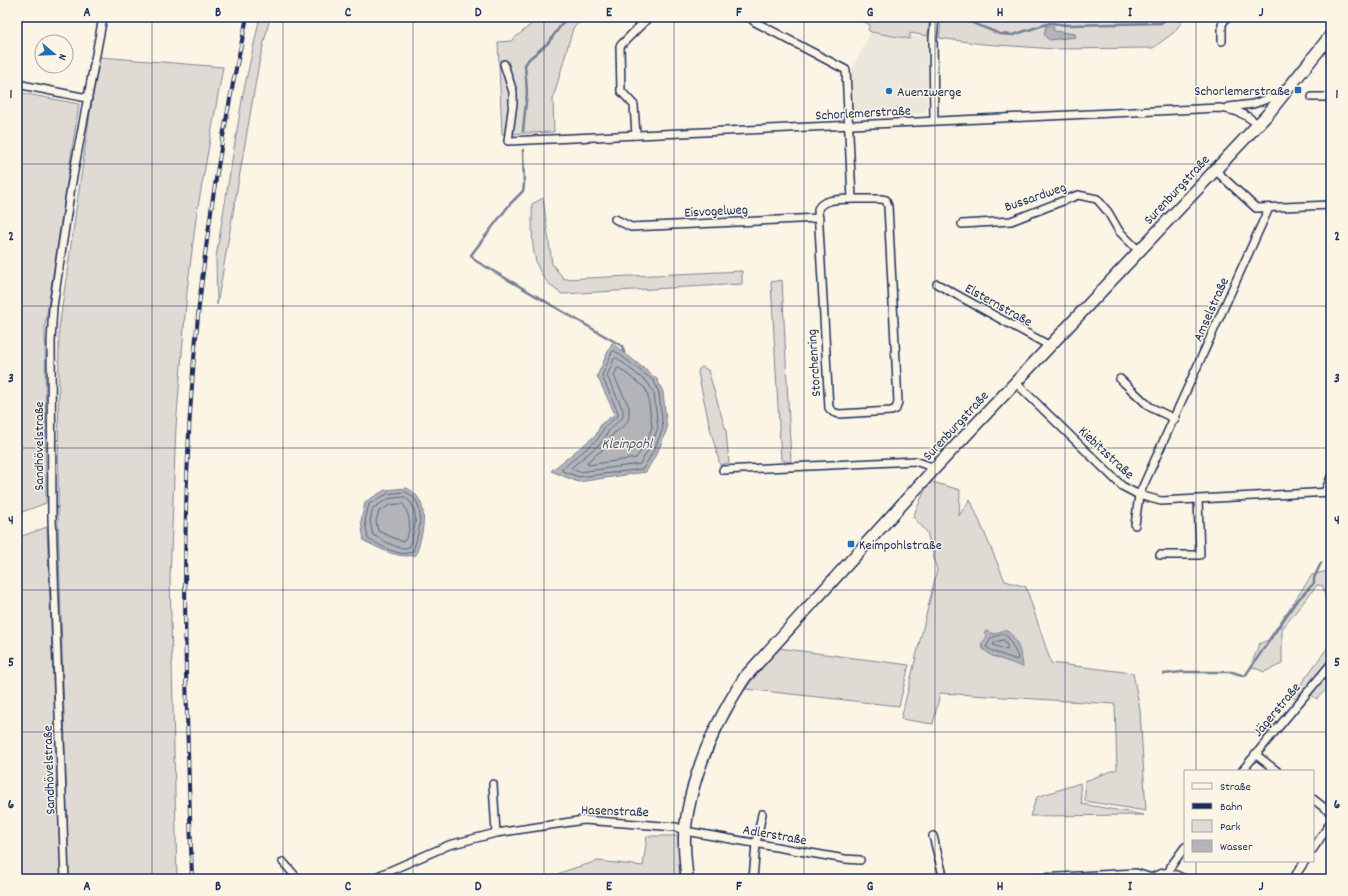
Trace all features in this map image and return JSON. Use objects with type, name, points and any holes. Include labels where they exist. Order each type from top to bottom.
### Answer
[{"type":"street","name":"Sandhövelstraße","points":[[65,879],[52,518],[51,342],[53,307],[71,187],[103,17]]},
{"type":"street","points":[[636,135],[634,105],[621,91],[620,46],[649,17]]},
{"type":"street","points":[[749,17],[755,22],[846,70],[852,199]]},
{"type":"street","points":[[934,121],[933,38],[935,17]]},
{"type":"street","points":[[1222,41],[1222,24],[1228,17]]},
{"type":"street","name":"Surenburgstraße","points":[[687,879],[685,831],[692,792],[707,745],[721,716],[745,677],[935,468],[1258,124],[1285,93],[1331,35]]},
{"type":"street","name":"Schorlemerstraße","points":[[504,64],[513,92],[508,141],[1219,108],[1254,104],[1285,93]]},
{"type":"street","points":[[17,84],[87,98]]},
{"type":"street","points":[[1312,97],[1331,97]]},
{"type":"street","name":"Schorlemerstraße","points":[[1219,108],[1235,110],[1246,115],[1258,124]]},
{"type":"street","points":[[1215,170],[1256,208],[1331,205]]},
{"type":"street","name":"Bussardweg","points":[[962,224],[1011,221],[1078,195],[1097,199],[1108,212],[1119,231],[1139,251]]},
{"type":"street","name":"Storchenring","points":[[852,199],[881,199],[886,200],[888,206],[898,402],[896,409],[891,411],[839,414],[833,412],[829,408],[818,209],[820,205],[825,202],[852,199]]},
{"type":"street","name":"Amselstraße","points":[[1135,525],[1139,496],[1269,208]]},
{"type":"street","name":"Eisvogelweg","points":[[615,219],[631,227],[818,218]]},
{"type":"street","name":"Elsternstraße","points":[[937,284],[1050,346]]},
{"type":"street","points":[[1120,379],[1150,407],[1175,419]]},
{"type":"street","name":"Kiebitzstraße","points":[[1016,383],[1122,486],[1139,496],[1161,500],[1198,500],[1328,492]]},
{"type":"street","points":[[723,470],[915,461],[935,468]]},
{"type":"street","points":[[1328,492],[1331,477]]},
{"type":"street","points":[[1160,556],[1200,555],[1198,500]]},
{"type":"street","name":"Jägerstraße","points":[[1243,770],[1331,664]]},
{"type":"street","points":[[1255,754],[1276,770]]},
{"type":"street","points":[[493,784],[496,833]]},
{"type":"street","points":[[1314,800],[1331,814]]},
{"type":"street","points":[[753,879],[756,844],[762,814]]},
{"type":"street","name":"Hasenstraße","points":[[371,879],[449,845],[496,833],[584,820],[676,826],[685,831]]},
{"type":"street","points":[[1314,848],[1331,822]]},
{"type":"street","name":"Adlerstraße","points":[[685,831],[845,859],[860,860]]},
{"type":"street","points":[[933,836],[944,879]]},
{"type":"street","points":[[1169,872],[1171,866],[1184,848]]},
{"type":"street","points":[[283,862],[298,879]]},
{"type":"street","points":[[1293,879],[1304,862]]},
{"type":"street","points":[[1022,879],[1136,873],[1152,879],[1162,873],[1169,872],[1185,879]]},
{"type":"shaded area","name":"Auenzwerge","points":[[871,32],[911,39],[911,36],[928,37],[927,108],[925,113],[861,117],[854,114],[850,73]]},
{"type":"green space","points":[[260,17],[270,17],[259,63],[217,305],[216,257],[243,94]]},
{"type":"green space","points":[[540,17],[585,17],[573,28],[553,99],[554,132],[502,134],[498,42],[511,41]]},
{"type":"green space","points":[[855,17],[930,17],[928,36],[910,33],[910,39],[871,32],[868,30],[870,25]]},
{"type":"green space","points":[[942,17],[1186,17],[1173,33],[1153,48],[1055,49],[983,44],[939,38]]},
{"type":"green space","points":[[100,57],[223,67],[196,218],[187,291],[176,427],[170,577],[177,879],[69,879],[58,517],[59,328],[92,100]]},
{"type":"green space","points":[[17,92],[79,104],[45,327],[46,503],[17,514]]},
{"type":"green space","points":[[543,198],[552,264],[564,279],[742,271],[742,284],[562,294],[551,286],[543,276],[537,266],[534,254],[532,204]]},
{"type":"green space","points":[[782,280],[791,462],[781,460],[771,282]]},
{"type":"green space","points":[[702,367],[708,370],[726,431],[729,463],[720,465],[698,373],[699,369]]},
{"type":"green space","points":[[929,481],[960,490],[959,516],[970,499],[1005,581],[1026,587],[1051,663],[1133,673],[1140,710],[1146,811],[1085,801],[1085,781],[1117,769],[1115,704],[940,693],[933,724],[901,719],[937,570],[927,532],[913,517]]},
{"type":"green space","points":[[47,527],[61,879],[17,879],[17,538]]},
{"type":"green space","points":[[1331,570],[1331,621],[1323,586],[1317,585],[1282,629],[1282,664],[1264,672],[1251,666],[1259,644],[1268,640],[1312,575]]},
{"type":"green space","points":[[1331,643],[1331,684],[1317,699],[1311,695],[1302,706],[1292,696]]},
{"type":"green space","points":[[778,648],[909,665],[899,706],[745,689]]},
{"type":"green space","points":[[1080,783],[1082,804],[1144,815],[1030,816],[1037,797]]},
{"type":"green space","points":[[647,836],[680,836],[680,879],[547,879],[568,870],[598,861],[643,866]]},
{"type":"water","points":[[1046,26],[1054,26],[1053,30],[1055,31],[1075,34],[1076,37],[1049,40],[1044,35]]},
{"type":"water","name":"Kleinpohl","points":[[612,343],[657,379],[663,392],[667,429],[658,451],[646,472],[578,482],[551,471],[596,435],[601,424],[615,414],[597,376]]},
{"type":"water","points":[[407,488],[415,494],[423,509],[423,528],[416,555],[402,556],[383,550],[364,541],[361,521],[365,502],[385,490]]},
{"type":"water","points":[[1004,630],[1012,635],[1018,645],[1023,667],[992,656],[983,649],[981,644],[987,637],[984,633],[986,631],[994,634]]},
{"type":"waterway","points":[[523,131],[527,92],[525,65],[529,59],[548,43],[567,17]]},
{"type":"waterway","points":[[958,17],[1000,34],[1013,35],[1050,23],[1067,25],[1161,23],[1168,17]]},
{"type":"waterway","points":[[523,150],[523,191],[510,204],[471,255],[476,261],[622,346],[624,352]]},
{"type":"waterway","points":[[1164,674],[1182,672],[1232,672],[1245,676],[1295,603],[1314,583],[1314,578],[1321,563]]},
{"type":"railway","points":[[192,879],[185,628],[187,478],[190,420],[199,304],[214,189],[247,17]]},
{"type":"place","name":"Schorlemerstraße","points":[[1298,90]]},
{"type":"place","name":"Auenzwerge","points":[[889,91]]},
{"type":"place","name":"Keimpohlstraße","points":[[851,544]]}]
